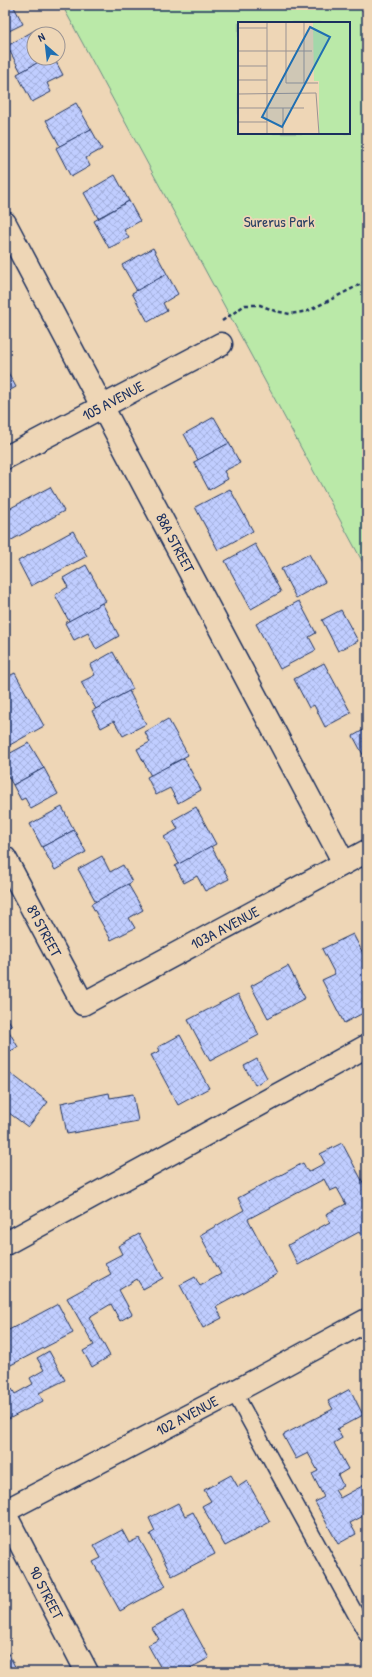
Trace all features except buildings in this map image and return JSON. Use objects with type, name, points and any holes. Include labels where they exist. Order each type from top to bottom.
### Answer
[{"type":"street","name":"88A STREET","points":[[5,223],[344,863]]},
{"type":"street","name":"105 AVENUE","points":[[5,458],[221,344]]},
{"type":"street","name":"103A AVENUE","points":[[83,1004],[367,851]]},
{"type":"street","name":"89 STREET","points":[[5,858],[83,1004]]},
{"type":"street","points":[[5,1244],[367,1046]]},
{"type":"street","name":"102 AVENUE","points":[[5,1512],[234,1392],[367,1320]]},
{"type":"street","name":"90 STREET","points":[[5,1512],[87,1672]]},
{"type":"lane","points":[[234,1392],[367,1635]]},
{"type":"path","points":[[221,344],[222,320],[246,304],[260,305],[274,311],[290,314],[308,311],[367,281]]},
{"type":"green space","name":"Surerus Park","points":[[62,5],[367,5],[367,570]]}]
